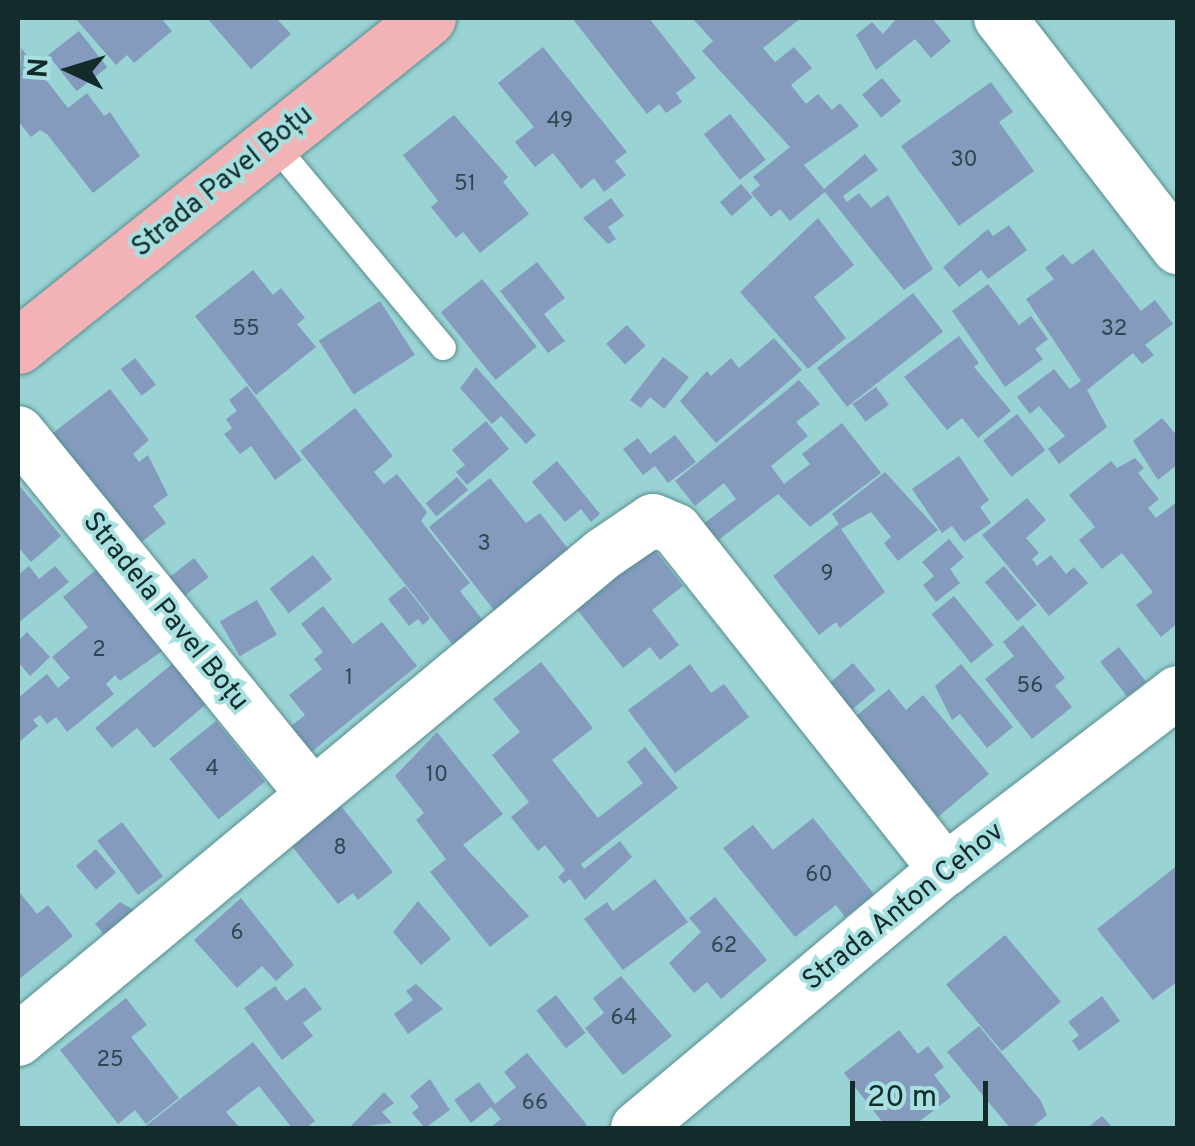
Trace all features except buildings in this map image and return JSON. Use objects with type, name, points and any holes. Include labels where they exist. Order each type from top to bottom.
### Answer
[{"type":"main road","name":"Strada Pavel Boțu","points":[[18,346],[428,18]]},
{"type":"street","points":[[1000,18],[1178,248]]},
{"type":"street","name":"Stradela Pavel Boțu","points":[[18,432],[311,793]]},
{"type":"street","points":[[18,1040],[311,793],[658,522],[945,870]]},
{"type":"street","name":"Strada Anton Cehov","points":[[637,1128],[945,870],[1178,692]]},
{"type":"lane","points":[[272,142],[443,346]]}]
